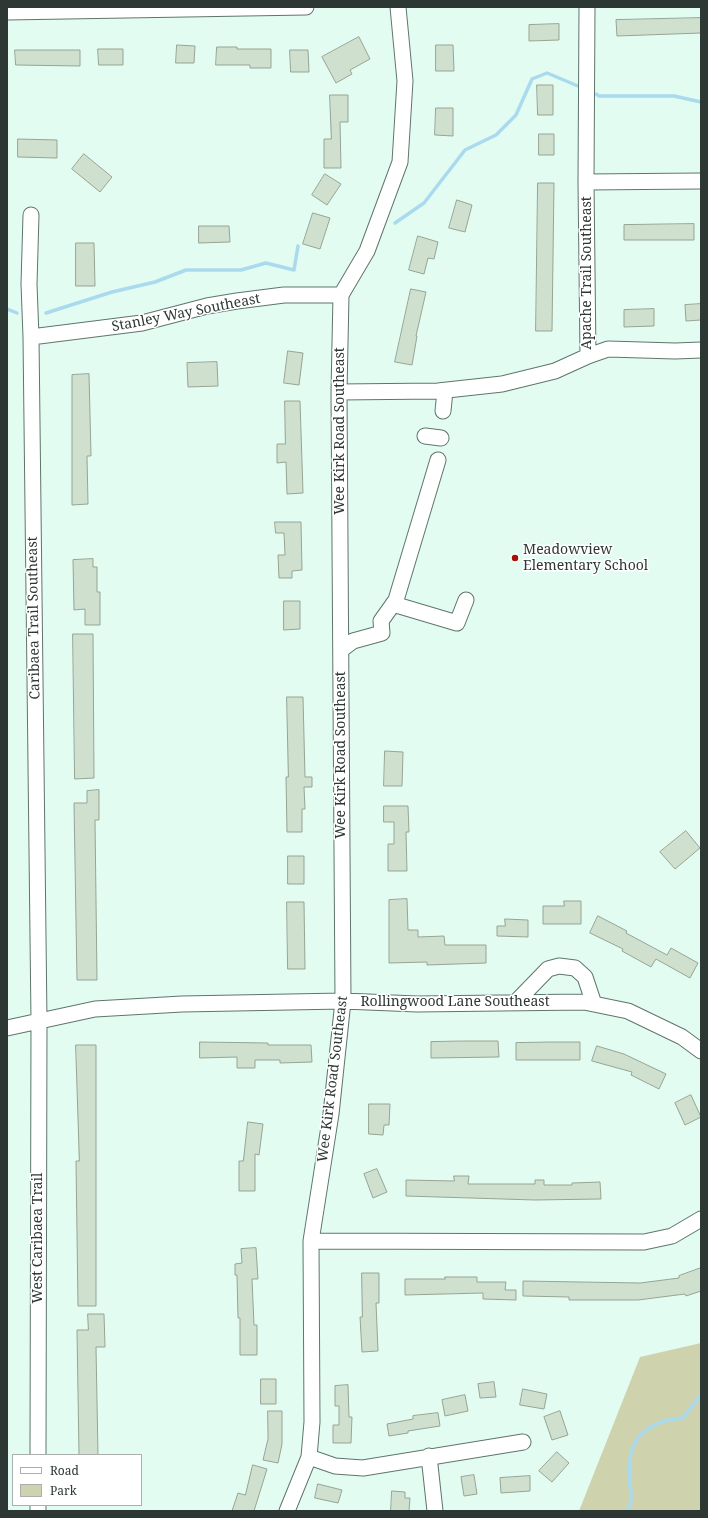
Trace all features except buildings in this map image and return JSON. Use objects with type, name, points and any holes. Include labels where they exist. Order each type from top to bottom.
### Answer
[{"type":"street","points":[[7,12],[306,7]]},
{"type":"street","points":[[340,295],[368,251],[400,162],[405,81],[398,7]]},
{"type":"street","name":"Apache Trail Southeast","points":[[339,392],[445,391],[502,384],[532,378],[555,371],[588,356],[586,182],[587,7]]},
{"type":"street","points":[[586,182],[701,181]]},
{"type":"street","name":"Caribaea Trail Southeast","points":[[31,215],[29,284],[31,337],[39,1021]]},
{"type":"street","name":"Stanley Way Southeast","points":[[31,337],[142,323],[207,306],[238,301],[284,295],[340,295]]},
{"type":"street","name":"Wee Kirk Road Southeast","points":[[287,1511],[309,1457],[312,1422],[311,1241],[331,1114],[343,1001],[339,392],[340,295]]},
{"type":"street","points":[[588,356],[608,350],[701,350]]},
{"type":"street","points":[[443,411],[445,391]]},
{"type":"street","points":[[425,436],[441,438]]},
{"type":"street","points":[[341,650],[353,641],[382,633],[381,621],[396,600],[438,460]]},
{"type":"street","points":[[393,604],[457,623],[466,600]]},
{"type":"street","points":[[516,1002],[548,969],[559,966],[575,968],[585,977],[594,1004]]},
{"type":"street","name":"Rollingwood Lane Southeast","points":[[7,1028],[95,1009],[182,1004],[343,1001],[417,1004],[584,1002],[628,1011],[658,1024],[682,1037],[701,1051]]},
{"type":"street","name":"West Caribaea Trail","points":[[38,1454],[39,1021]]},
{"type":"street","points":[[311,1241],[644,1242],[672,1236],[701,1219]]},
{"type":"street","points":[[309,1457],[335,1466],[364,1468],[429,1456],[523,1442]]},
{"type":"street","points":[[429,1456],[435,1511]]},
{"type":"green space","points":[[701,1343],[701,1511],[579,1511],[640,1357]]},
{"type":"waterway","points":[[395,223],[424,203],[465,150],[496,135],[516,115],[532,79],[547,73],[578,86]]},
{"type":"waterway","points":[[596,94],[599,96],[674,96],[701,102]]},
{"type":"waterway","points":[[46,313],[112,292],[155,282],[186,270],[241,270],[266,263],[294,270],[298,246]]},
{"type":"waterway","points":[[7,309],[17,313]]},
{"type":"waterway","points":[[627,1511],[631,1498],[629,1473],[631,1453],[639,1437],[654,1425],[667,1420],[683,1418],[701,1394]]},
{"type":"place","name":"Meadowview Elementary School","points":[[515,558]]}]
